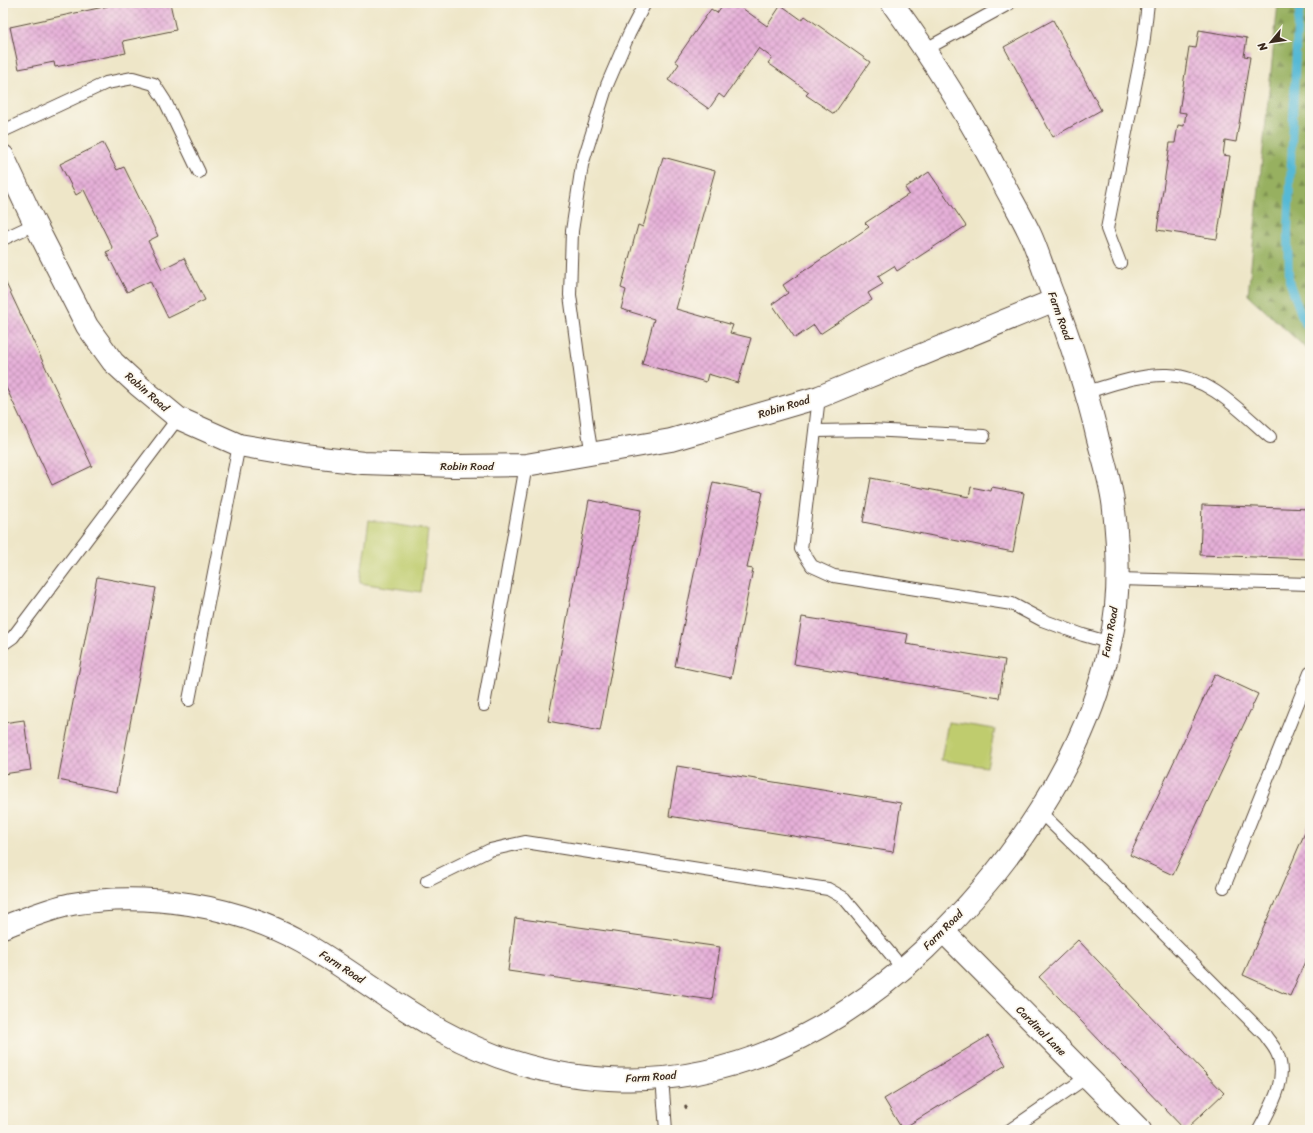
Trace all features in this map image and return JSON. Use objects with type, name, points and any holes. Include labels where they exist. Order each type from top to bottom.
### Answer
[{"type":"street","name":"Farm Road","points":[[3,927],[44,911],[74,904],[139,899],[174,901],[246,917],[300,940],[438,1029],[477,1049],[522,1065],[564,1075],[611,1080],[662,1078],[705,1072],[743,1062],[782,1048],[826,1024],[872,993],[903,969],[943,931],[990,881],[1040,812],[1090,712],[1111,642],[1118,579],[1114,506],[1087,392],[1030,234],[981,141],[926,49],[892,3]]},
{"type":"street","name":"Robin Road","points":[[3,156],[35,224],[87,326],[114,362],[138,386],[178,418],[239,445],[304,456],[364,463],[454,466],[526,465],[592,455],[671,440],[818,397],[1055,300]]},
{"type":"street","name":"Cardinal Lane","points":[[943,931],[1140,1130]]},
{"type":"lane","points":[[592,455],[570,296],[572,231],[582,165],[607,85],[629,34],[645,3]]},
{"type":"lane","points":[[926,49],[1010,3]]},
{"type":"lane","points":[[1120,263],[1108,229],[1143,46],[1148,3]]},
{"type":"lane","points":[[3,131],[106,83],[133,78],[154,84],[165,101],[199,172]]},
{"type":"lane","points":[[3,240],[35,224]]},
{"type":"lane","points":[[1087,392],[1136,378],[1168,375],[1197,382],[1221,395],[1270,437]]},
{"type":"lane","points":[[818,397],[816,431],[801,549],[812,566],[834,576],[1012,604],[1042,620],[1083,635],[1111,642]]},
{"type":"lane","points":[[3,644],[13,637],[178,418]]},
{"type":"lane","points":[[816,431],[870,430],[984,436]]},
{"type":"lane","points":[[189,700],[239,445]]},
{"type":"lane","points":[[484,705],[526,465]]},
{"type":"lane","points":[[1118,579],[1310,584]]},
{"type":"lane","points":[[1224,887],[1310,673]]},
{"type":"lane","points":[[1040,812],[1106,875],[1265,1035],[1277,1051],[1281,1070],[1278,1092],[1259,1130]]},
{"type":"lane","points":[[427,881],[490,850],[525,842],[828,889],[844,898],[903,969]]},
{"type":"lane","points":[[662,1078],[666,1130]]},
{"type":"lane","points":[[1010,1130],[1087,1078]]},
{"type":"path","points":[[686,1106],[688,1110]]},
{"type":"green space","points":[[1278,3],[1310,3],[1310,352],[1248,295]]},
{"type":"green space","points":[[369,520],[428,530],[421,592],[360,583]]},
{"type":"green space","points":[[948,722],[995,729],[987,767],[941,760]]},
{"type":"building","points":[[108,3],[170,3],[176,30],[123,41],[126,53],[55,67],[54,62],[19,69],[10,27],[108,6]]},
{"type":"building","points":[[724,3],[735,3],[767,26],[781,5],[802,20],[805,16],[870,62],[834,114],[806,95],[809,92],[768,63],[772,58],[759,48],[724,98],[719,94],[709,109],[668,80],[679,64],[675,61],[711,9],[717,13]]},
{"type":"building","points":[[1053,20],[1101,110],[1053,137],[1004,47]]},
{"type":"building","points":[[1199,30],[1247,38],[1244,56],[1250,57],[1236,142],[1225,140],[1223,155],[1230,156],[1217,239],[1157,230],[1170,143],[1175,143],[1178,125],[1184,126],[1186,113],[1179,112],[1189,47],[1196,48]]},
{"type":"building","points":[[103,143],[117,170],[124,167],[158,236],[148,241],[162,269],[184,258],[205,300],[168,318],[150,281],[127,292],[106,252],[113,249],[84,190],[76,195],[60,164]]},
{"type":"building","points":[[663,157],[715,171],[676,309],[733,325],[730,333],[751,338],[738,383],[708,374],[706,382],[642,364],[654,319],[621,309],[626,290],[621,288],[638,225],[643,227]]},
{"type":"building","points":[[929,172],[966,226],[897,271],[894,266],[878,276],[883,284],[868,293],[872,300],[820,334],[814,325],[795,338],[772,304],[788,293],[783,285],[869,227],[865,223],[909,194],[905,188]]},
{"type":"building","points":[[3,277],[92,466],[52,485],[3,381]]},
{"type":"building","points":[[871,478],[969,497],[971,487],[991,491],[992,487],[1024,493],[1013,552],[863,522]]},
{"type":"building","points":[[713,482],[763,492],[747,568],[753,569],[731,678],[675,666]]},
{"type":"building","points":[[589,500],[641,510],[600,731],[548,721]]},
{"type":"building","points":[[1202,505],[1310,509],[1310,559],[1200,555]]},
{"type":"building","points":[[97,577],[156,588],[117,792],[58,780]]},
{"type":"building","points":[[802,617],[908,634],[906,644],[1005,660],[999,698],[794,664]]},
{"type":"building","points":[[1215,674],[1258,694],[1173,875],[1130,855]]},
{"type":"building","points":[[24,720],[31,770],[3,774],[3,723]]},
{"type":"building","points":[[677,766],[901,803],[893,852],[669,816]]},
{"type":"building","points":[[1310,821],[1310,950],[1290,996],[1243,975]]},
{"type":"building","points":[[515,918],[720,947],[712,1000],[508,971]]},
{"type":"building","points":[[1078,940],[1224,1093],[1185,1130],[1039,977]]},
{"type":"building","points":[[988,1036],[1006,1065],[902,1129],[884,1099]]},
{"type":"waterway","points":[[1301,3],[1297,28],[1288,230],[1289,281],[1304,323],[1310,328]]}]
